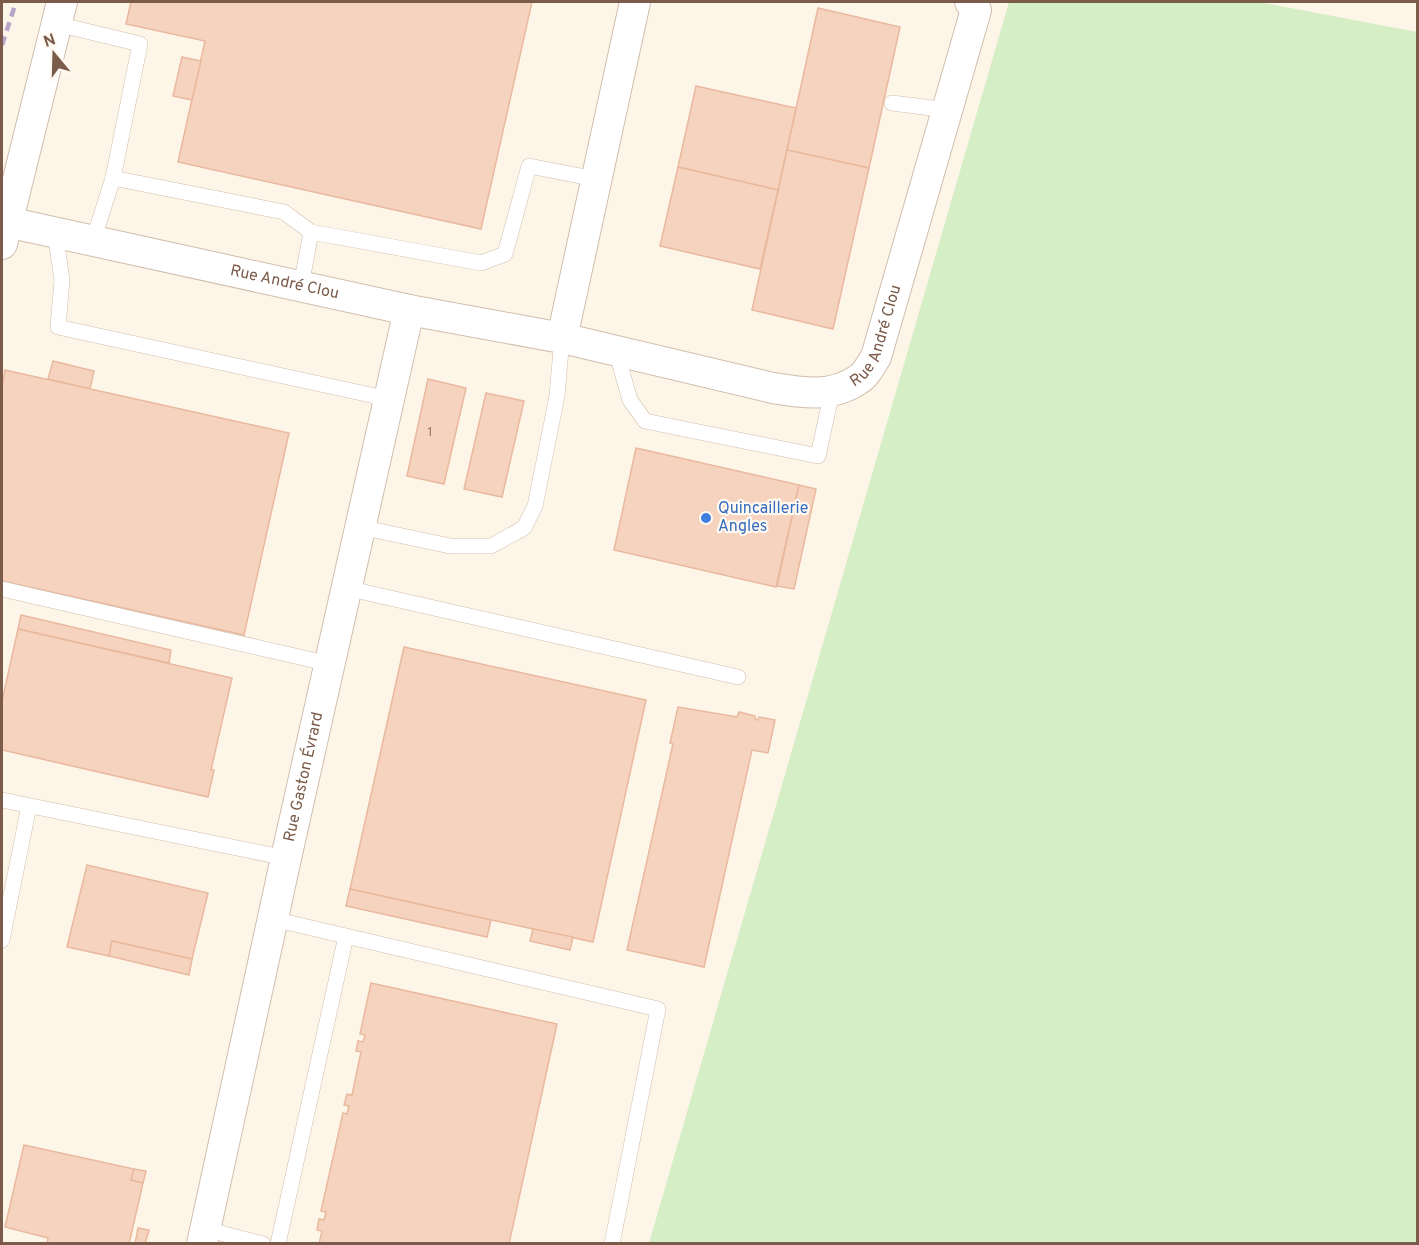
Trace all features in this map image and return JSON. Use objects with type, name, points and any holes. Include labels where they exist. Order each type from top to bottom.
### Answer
[{"type":"street","points":[[562,338],[635,2]]},
{"type":"street","name":"Rue André Clou","points":[[4,233],[55,232],[410,310],[562,338],[773,388],[806,393],[832,392],[861,379],[876,357],[976,10],[970,2]]},
{"type":"street","points":[[4,233],[60,13]]},
{"type":"street","name":"Rue Gaston Évrard","points":[[203,1236],[346,588],[410,310]]},
{"type":"lane","points":[[60,13],[141,44],[113,178],[93,241]]},
{"type":"lane","points":[[892,103],[947,110]]},
{"type":"lane","points":[[113,178],[284,212],[311,232],[481,263],[505,254],[529,166],[596,179]]},
{"type":"lane","points":[[55,232],[62,280],[58,327],[389,399]]},
{"type":"lane","points":[[301,286],[311,232]]},
{"type":"lane","points":[[360,527],[450,546],[491,546],[524,528],[535,506],[557,396],[562,338]]},
{"type":"lane","points":[[616,351],[630,400],[645,421],[818,456],[832,392]]},
{"type":"lane","points":[[346,588],[738,677]]},
{"type":"lane","points":[[2,589],[330,664]]},
{"type":"lane","points":[[2,800],[286,858]]},
{"type":"lane","points":[[2,940],[29,806]]},
{"type":"lane","points":[[273,919],[658,1009],[612,1244]]},
{"type":"lane","points":[[278,1244],[346,936]]},
{"type":"lane","points":[[203,1236],[263,1244]]},
{"type":"green space","points":[[1009,2],[1259,2],[1417,32],[1417,1243],[649,1243]]},
{"type":"building","points":[[131,2],[532,2],[481,229],[178,162],[205,41],[126,24]]},
{"type":"building","points":[[818,8],[900,27],[869,168],[787,150]]},
{"type":"building","points":[[182,57],[201,61],[192,100],[173,96]]},
{"type":"building","points":[[696,86],[796,108],[778,190],[678,167]]},
{"type":"building","points":[[787,150],[869,168],[833,329],[752,310]]},
{"type":"building","points":[[678,167],[778,190],[760,269],[660,246]]},
{"type":"building","points":[[53,361],[94,371],[90,389],[48,379]]},
{"type":"building","points":[[5,370],[289,433],[244,635],[2,581],[2,386]]},
{"type":"building","points":[[428,379],[466,388],[444,484],[407,476]]},
{"type":"building","points":[[486,393],[524,401],[502,497],[464,489]]},
{"type":"building","name":"Quincaillerie Angles","points":[[636,448],[799,485],[776,587],[614,550]]},
{"type":"building","points":[[799,485],[816,489],[794,589],[777,586]]},
{"type":"building","points":[[21,615],[171,650],[169,663],[18,629]]},
{"type":"building","points":[[18,629],[232,678],[211,770],[214,770],[208,797],[2,750],[2,701]]},
{"type":"building","points":[[404,647],[646,700],[593,942],[350,889]]},
{"type":"building","points":[[678,707],[737,717],[739,712],[755,716],[758,720],[759,717],[775,720],[768,753],[752,750],[704,967],[627,950],[673,744],[670,743]]},
{"type":"building","points":[[87,865],[208,893],[192,959],[112,941],[109,956],[67,947]]},
{"type":"building","points":[[350,889],[491,920],[487,937],[346,906]]},
{"type":"building","points":[[533,929],[573,937],[570,950],[530,941]]},
{"type":"building","points":[[112,941],[192,959],[189,975],[109,956]]},
{"type":"building","points":[[371,983],[557,1024],[509,1244],[319,1244],[322,1231],[317,1230],[319,1219],[324,1220],[326,1212],[321,1211],[343,1113],[347,1114],[349,1106],[344,1105],[347,1094],[352,1095],[361,1052],[356,1051],[358,1041],[363,1042],[365,1035],[360,1034]]},
{"type":"building","points":[[24,1145],[134,1169],[131,1180],[143,1183],[129,1244],[47,1244],[48,1238],[5,1227]]},
{"type":"building","points":[[134,1169],[146,1171],[143,1183],[131,1180]]},
{"type":"building","points":[[138,1228],[149,1230],[145,1244],[135,1244]]},
{"type":"railway","points":[[2,45],[16,2]]},
{"type":"place","name":"Quincaillerie Angles","points":[[706,518]]}]
